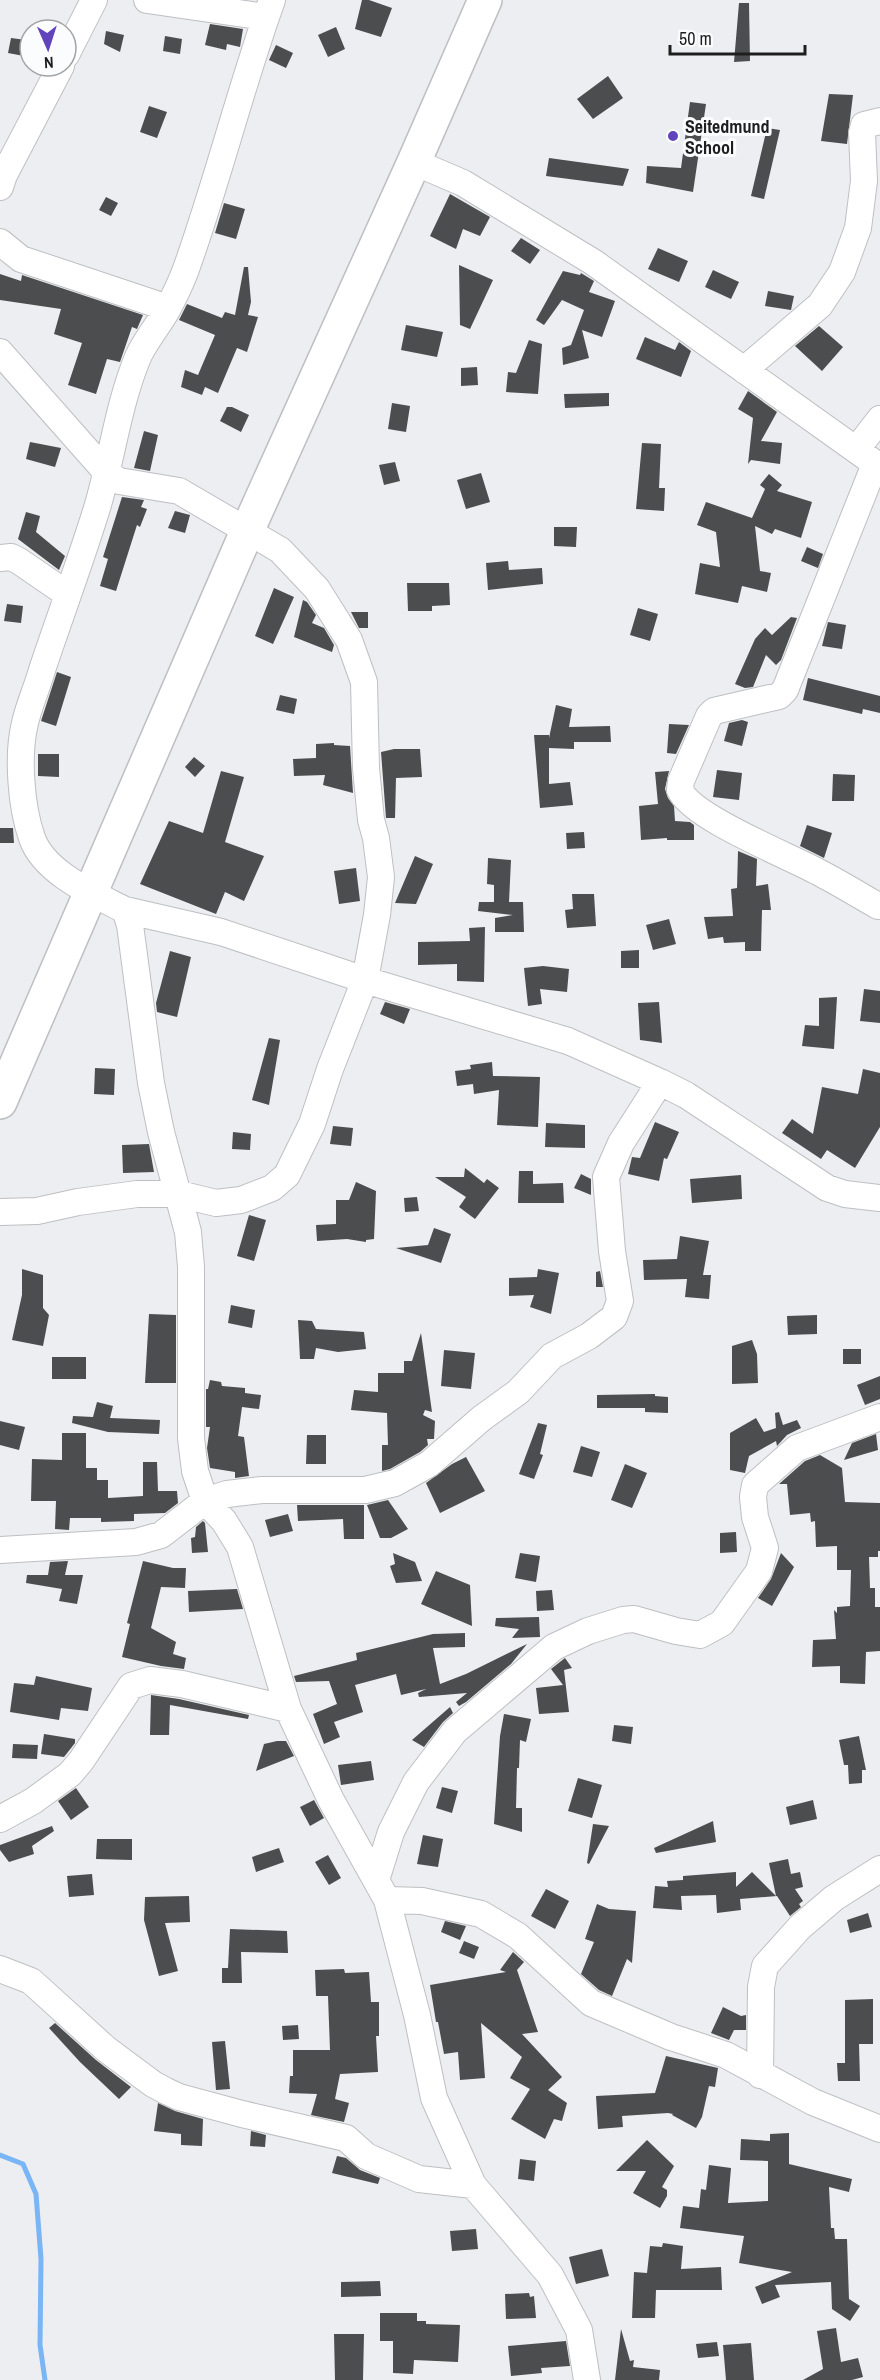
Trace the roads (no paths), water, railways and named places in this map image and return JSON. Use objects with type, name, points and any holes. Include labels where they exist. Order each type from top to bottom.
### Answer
[{"type":"main road","points":[[0,1102],[248,529],[485,0]]},
{"type":"street","points":[[78,31],[94,0]]},
{"type":"street","points":[[147,0],[269,8],[249,64],[200,230],[168,308],[140,354],[129,380],[107,473],[24,725],[22,764],[24,800],[31,836],[38,853],[60,873],[89,892],[125,910],[221,932],[365,980],[568,1041],[660,1082],[729,1123],[827,1188],[845,1194],[880,1198]]},
{"type":"street","points":[[0,187],[54,78]]},
{"type":"street","points":[[744,370],[820,305],[842,272],[858,228],[864,181],[862,133],[864,125],[880,121]]},
{"type":"street","points":[[414,162],[464,183],[593,262],[871,460]]},
{"type":"street","points":[[0,242],[21,260],[168,308]]},
{"type":"street","points":[[0,352],[107,473],[119,482],[179,491],[248,529],[280,550],[317,589],[349,640],[364,682],[370,820],[376,838],[381,877],[377,915],[365,980],[330,1069],[312,1124],[287,1175],[272,1188],[241,1200],[216,1203],[178,1194],[137,1194],[78,1202],[37,1211],[0,1212]]},
{"type":"street","points":[[879,906],[821,873],[726,827],[687,800],[680,790],[681,781],[709,716],[714,711],[779,696],[785,690],[871,460],[880,419]]},
{"type":"street","points":[[0,558],[11,557],[19,561],[67,594]]},
{"type":"street","points":[[125,910],[134,944],[151,1083],[161,1132],[188,1232],[191,1267],[191,1438],[195,1471],[205,1501],[224,1521],[240,1547],[288,1709],[331,1800],[381,1890],[417,2015],[434,2098],[473,2185],[550,2275],[579,2330],[587,2380]]},
{"type":"street","points":[[0,1550],[136,1542],[161,1535],[205,1501],[227,1494],[262,1490],[365,1490],[395,1483],[429,1464],[482,1418],[518,1392],[552,1356],[604,1327],[614,1317],[620,1301],[612,1251],[606,1177],[621,1143],[660,1082]]},
{"type":"street","points":[[381,1890],[391,1832],[416,1782],[455,1731],[554,1647],[588,1632],[622,1620],[634,1619],[700,1635],[722,1623],[759,1571],[765,1548],[755,1517],[754,1485],[797,1448],[880,1417]]},
{"type":"street","points":[[0,1819],[33,1801],[70,1774],[131,1686],[150,1680],[182,1684],[288,1709]]},
{"type":"street","points":[[760,2075],[761,1987],[765,1966],[800,1928],[834,1898],[880,1869]]},
{"type":"street","points":[[381,1890],[481,1914],[518,1936],[591,2003],[671,2037],[726,2055],[813,2102],[880,2129]]},
{"type":"street","points":[[0,1969],[32,1981],[106,2049],[166,2091],[179,2097],[346,2138],[366,2156],[419,2179],[473,2185]]},
{"type":"waterway","points":[[0,2155],[23,2164],[36,2194],[41,2259],[40,2345],[45,2380]]},
{"type":"place","name":"Seitedmund School","points":[[673,136]]}]
